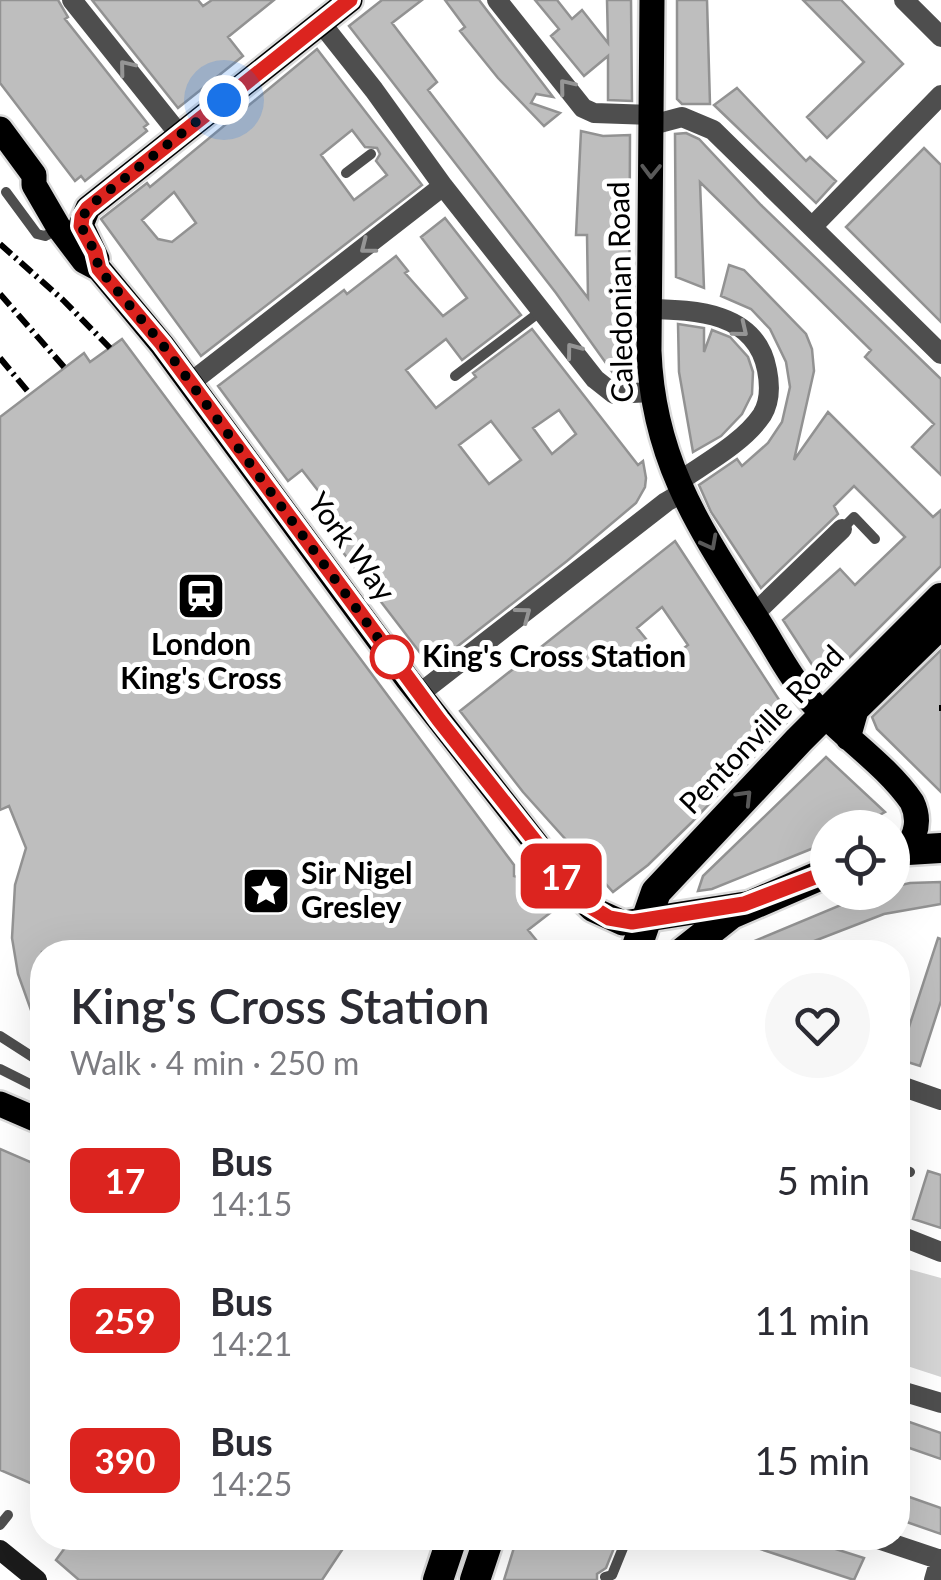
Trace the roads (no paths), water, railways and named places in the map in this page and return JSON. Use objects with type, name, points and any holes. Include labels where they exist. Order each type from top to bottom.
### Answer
[{"type":"highway","name":"Pentonville Road","points":[[632,936],[656,892],[941,598]]},
{"type":"highway","points":[[910,849],[941,848]]},
{"type":"highway","points":[[696,940],[715,924],[759,900],[810,879]]},
{"type":"highway","points":[[438,1580],[448,1550]]},
{"type":"highway","points":[[475,1580],[486,1550]]},
{"type":"main road","points":[[77,218],[350,0]]},
{"type":"main road","name":"Caledonian Road","points":[[652,0],[649,309],[651,392],[662,442],[680,487],[717,556],[808,698],[908,796],[914,808],[916,830],[910,837]]},
{"type":"main road","name":"York Way","points":[[0,129],[40,179],[34,185],[77,218],[84,261],[97,260],[419,694],[545,856],[583,902],[632,936]]},
{"type":"main road","points":[[40,179],[67,208],[80,209],[77,218]]},
{"type":"main road","points":[[848,738],[856,710],[941,628]]},
{"type":"main road","points":[[632,936],[704,912],[759,900]]},
{"type":"main road","points":[[0,1104],[30,1117]]},
{"type":"street","points":[[72,0],[179,134]]},
{"type":"street","points":[[497,0],[584,108],[594,113],[652,120],[676,117],[698,121],[713,130],[941,354]]},
{"type":"street","points":[[904,0],[941,37]]},
{"type":"street","points":[[321,23],[399,134],[607,391],[622,395],[651,392]]},
{"type":"street","points":[[812,227],[941,95]]},
{"type":"street","points":[[190,383],[443,186]]},
{"type":"street","points":[[419,694],[666,502],[759,419],[768,398],[768,373],[755,342],[729,320],[697,310],[649,309]]},
{"type":"street","points":[[754,614],[842,529]]},
{"type":"street","points":[[910,1087],[939,1092]]},
{"type":"street","points":[[910,1240],[941,1252]]},
{"type":"street","points":[[910,1394],[941,1403]]},
{"type":"street","points":[[910,1549],[940,1559],[934,1580]]},
{"type":"street","points":[[0,1550],[37,1580]]},
{"type":"lane","points":[[346,173],[371,154]]},
{"type":"lane","points":[[6,192],[37,234],[49,235],[77,218]]},
{"type":"lane","points":[[455,376],[542,310]]},
{"type":"lane","points":[[842,529],[854,517],[874,539]]},
{"type":"lane","points":[[521,872],[545,856]]},
{"type":"lane","points":[[0,1036],[30,1055]]},
{"type":"lane","points":[[0,1069],[30,1084]]},
{"type":"lane","points":[[0,1526],[8,1516]]},
{"type":"lane","points":[[606,1577],[612,1576],[622,1550]]},
{"type":"railway","points":[[0,244],[110,348]]},
{"type":"railway","points":[[0,294],[64,367]]},
{"type":"railway","points":[[0,358],[30,394]]},
{"type":"place","name":"London King's Cross","points":[[201,596]]},
{"type":"place","name":"King's Cross Station","points":[[392,657]]},
{"type":"place","name":"Sir Nigel Gresley","points":[[266,891]]}]
